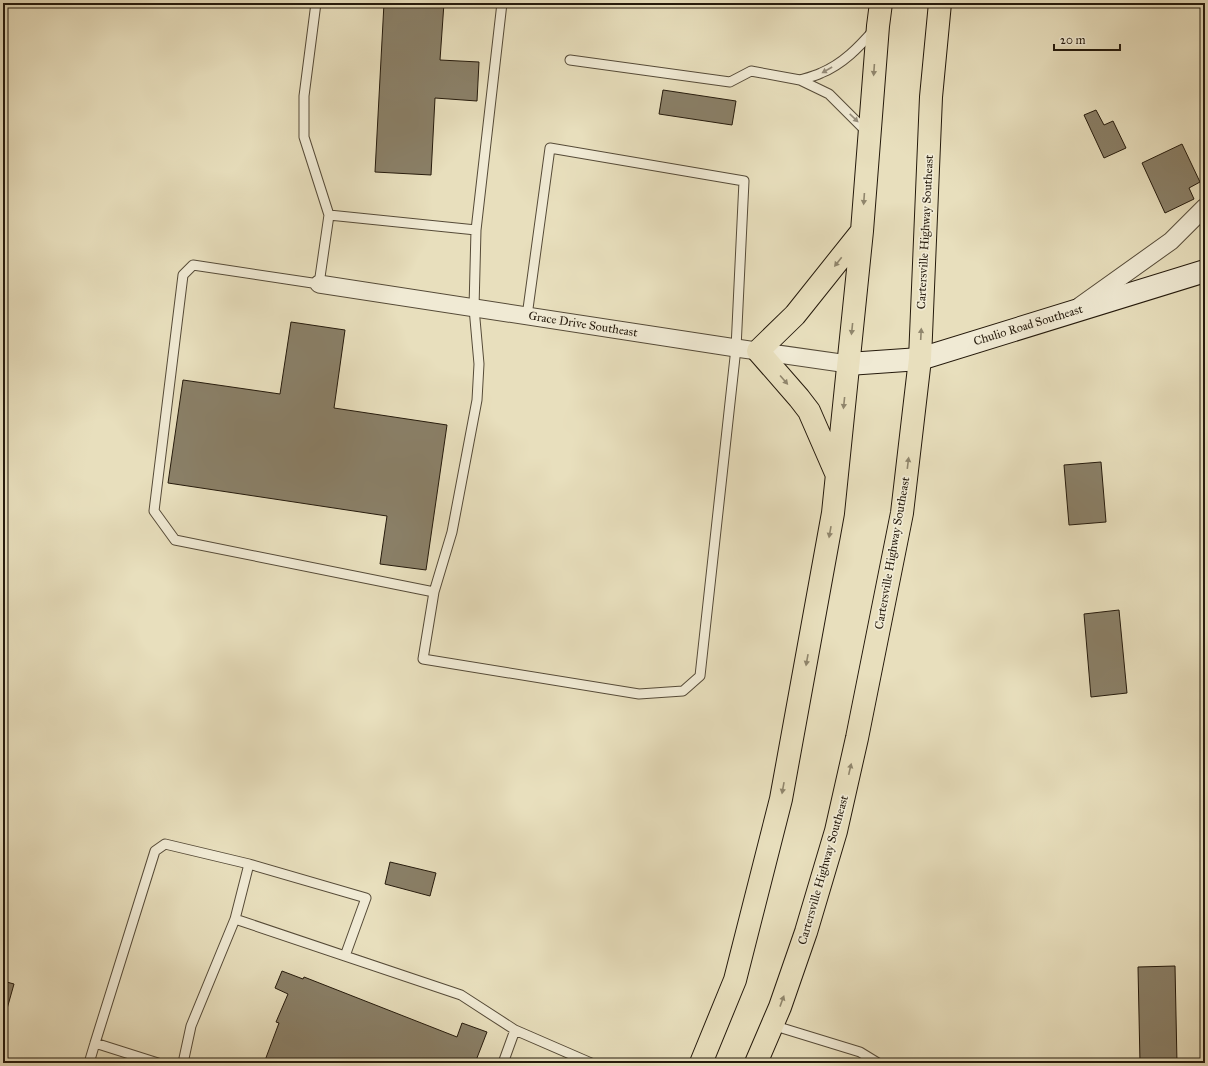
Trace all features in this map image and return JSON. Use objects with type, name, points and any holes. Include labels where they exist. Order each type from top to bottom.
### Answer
[{"type":"highway","points":[[702,1063],[735,980],[781,799],[833,513],[862,231],[881,3]]},
{"type":"highway","name":"Cartersville Highway Southeast","points":[[756,1063],[780,1007],[809,925],[836,831],[856,746],[902,513],[920,358],[931,97],[940,3]]},
{"type":"highway","points":[[837,474],[809,411],[758,351],[795,315],[862,231]]},
{"type":"street","points":[[1073,311],[1171,241],[1205,207]]},
{"type":"street","name":"Chulio Road Southeast","points":[[848,364],[920,358],[1205,271]]},
{"type":"street","name":"Grace Drive Southeast","points":[[319,284],[848,364]]},
{"type":"lane","points":[[316,3],[304,96],[304,137],[329,215],[319,284],[193,265],[183,275],[154,511],[175,540],[434,592]]},
{"type":"lane","points":[[502,3],[476,230],[474,308],[479,364],[477,400],[452,532],[434,592],[423,659],[639,694],[683,691],[700,676],[736,348],[744,181],[550,148],[527,316]]},
{"type":"lane","points":[[800,80],[821,73],[840,62],[858,48],[878,26]]},
{"type":"lane","points":[[570,60],[730,82],[751,71],[800,80],[829,94],[863,127],[869,136]]},
{"type":"lane","points":[[329,215],[476,230]]},
{"type":"lane","points":[[88,1063],[155,851],[165,844],[249,864],[366,898],[345,956]]},
{"type":"lane","points":[[183,1063],[191,1026],[235,919],[249,864]]},
{"type":"lane","points":[[235,919],[461,995],[515,1030],[591,1063]]},
{"type":"lane","points":[[772,1025],[860,1052],[878,1063]]},
{"type":"lane","points":[[503,1063],[515,1030]]},
{"type":"lane","points":[[95,1043],[158,1063]]},
{"type":"building","points":[[384,3],[444,3],[440,60],[479,62],[477,101],[435,98],[431,175],[375,172]]},
{"type":"building","points":[[663,90],[736,101],[732,125],[659,114]]},
{"type":"building","points":[[1096,110],[1104,125],[1113,121],[1126,148],[1104,158],[1084,115]]},
{"type":"building","points":[[1182,144],[1200,182],[1189,188],[1194,199],[1165,213],[1142,163]]},
{"type":"building","points":[[291,322],[345,330],[334,408],[447,425],[426,570],[380,564],[387,516],[168,483],[183,380],[280,394]]},
{"type":"building","points":[[1101,462],[1106,522],[1069,525],[1064,465]]},
{"type":"building","points":[[1119,610],[1127,693],[1091,697],[1084,614]]},
{"type":"building","points":[[390,862],[436,873],[430,896],[385,884]]},
{"type":"building","points":[[1175,966],[1177,1063],[1140,1063],[1138,967]]},
{"type":"building","points":[[282,971],[303,979],[304,977],[457,1037],[462,1023],[487,1032],[475,1063],[264,1063],[279,1023],[276,1022],[288,994],[275,988]]},
{"type":"building","points":[[3,981],[14,984],[3,1023]]}]
